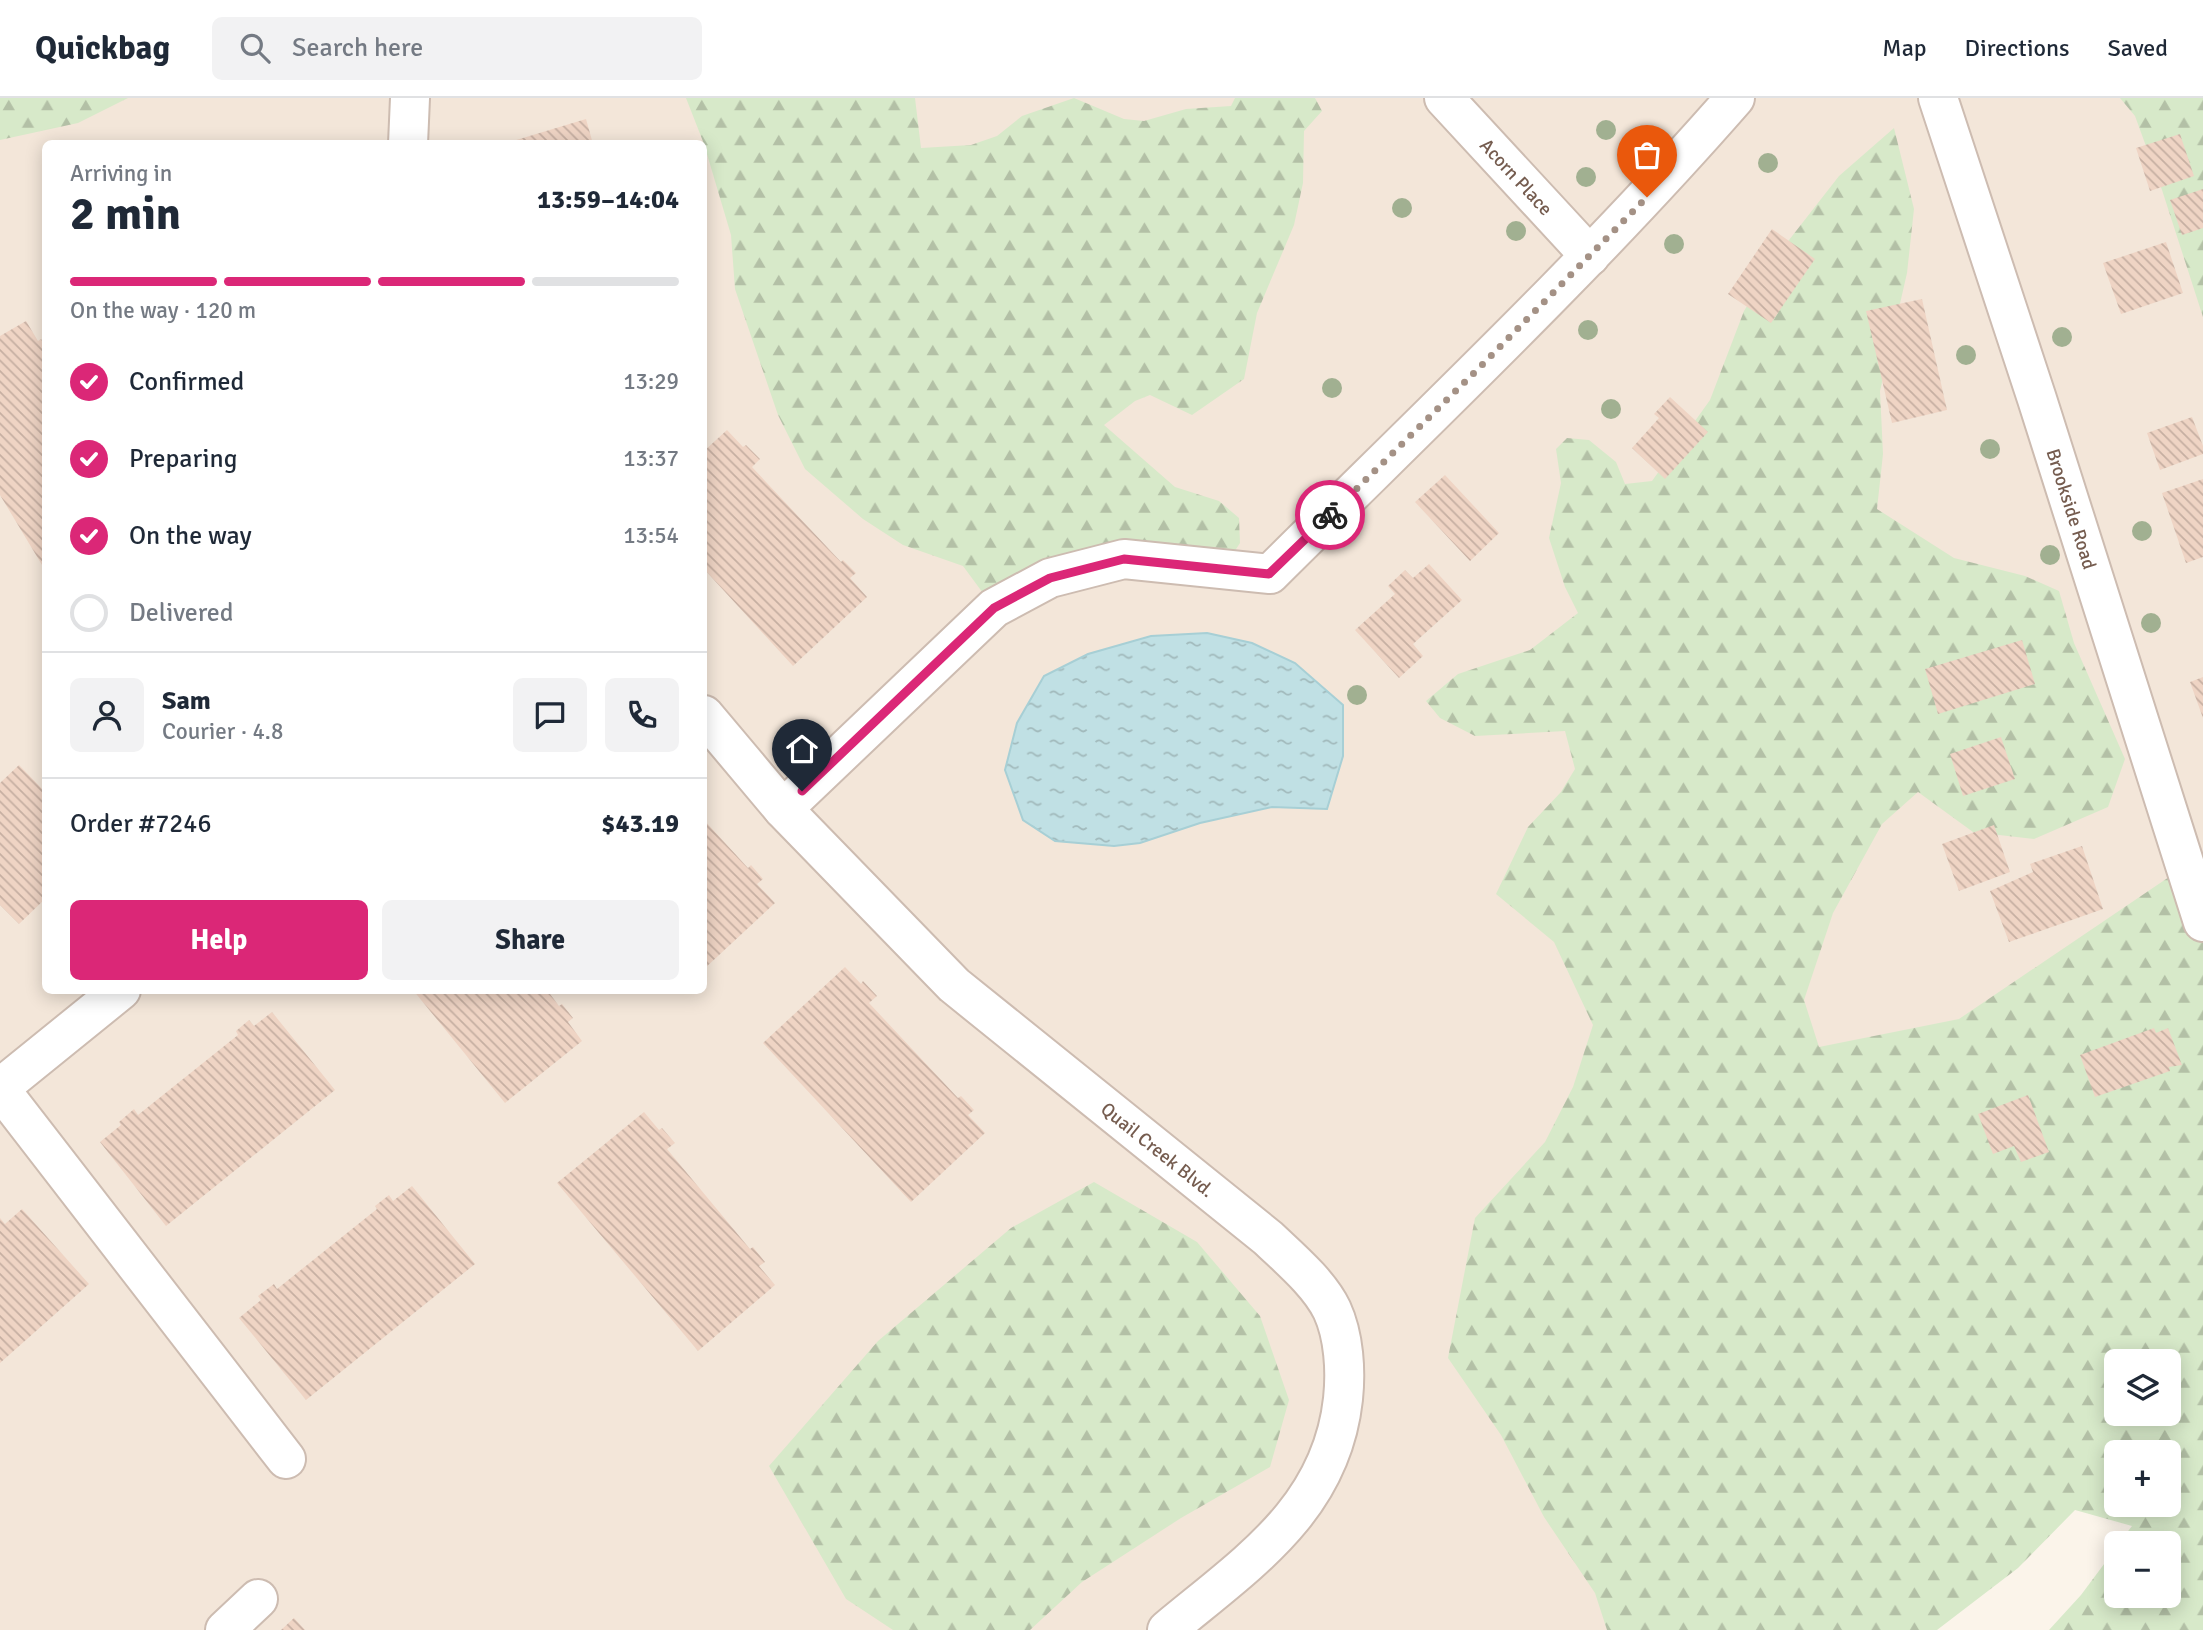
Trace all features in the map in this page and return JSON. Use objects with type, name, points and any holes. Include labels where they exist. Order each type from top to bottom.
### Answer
[{"type":"street","points":[[408,140],[410,98]]},
{"type":"street","name":"Acorn Place","points":[[1444,98],[1590,256]]},
{"type":"street","points":[[783,809],[994,608],[1050,578],[1124,559],[1269,574],[1590,256],[1663,181],[1735,98]]},
{"type":"street","name":"Brookside Road","points":[[1938,98],[2203,922]]},
{"type":"street","name":"Quail Creek Blvd.","points":[[707,719],[783,809],[954,985],[1268,1238],[1307,1276],[1331,1309],[1341,1344],[1345,1382],[1340,1422],[1329,1459],[1308,1498],[1272,1542],[1167,1630]]},
{"type":"street","points":[[116,994],[0,1089],[286,1458]]},
{"type":"street","points":[[225,1630],[258,1599]]},
{"type":"shaded area","points":[[0,98],[2203,98],[2203,1198],[1750,1630],[0,1630]]},
{"type":"green space","points":[[0,98],[128,98],[78,123],[0,140]]},
{"type":"green space","points":[[686,98],[915,98],[921,148],[971,145],[997,136],[1022,116],[1074,98],[1124,119],[1144,121],[1186,109],[1231,106],[1235,98],[1315,98],[1322,111],[1304,131],[1303,183],[1294,225],[1257,313],[1244,379],[1192,415],[1150,395],[1135,401],[1104,425],[1175,487],[1219,501],[1239,518],[1240,543],[1223,569],[1124,559],[994,608],[963,566],[903,545],[863,519],[805,469],[778,415],[735,289],[731,235],[707,154],[707,140],[702,140]]},
{"type":"green space","points":[[2120,98],[2203,98],[2203,317],[2135,116]]},
{"type":"green space","points":[[1894,128],[1914,209],[1907,273],[1880,391],[1883,454],[1877,509],[1954,558],[2025,576],[2059,591],[2074,643],[2125,759],[2108,807],[2034,839],[1973,832],[1918,792],[1882,824],[1833,913],[1804,1000],[1819,1047],[1959,1019],[2203,854],[2203,1630],[2049,1630],[2081,1595],[2104,1564],[2104,1608],[2181,1608],[2181,1531],[2128,1531],[2132,1526],[2075,1510],[2018,1568],[1937,1630],[1607,1630],[1595,1593],[1544,1517],[1501,1435],[1448,1358],[1475,1218],[1545,1142],[1573,1087],[1593,1025],[1554,942],[1496,894],[1528,827],[1561,792],[1575,769],[1565,731],[1475,736],[1440,718],[1426,701],[1458,674],[1530,650],[1578,613],[1565,587],[1549,538],[1561,483],[1556,449],[1567,438],[1589,440],[1616,462],[1625,484],[1652,481],[1710,400],[1744,311],[1782,249],[1839,176]]},
{"type":"green space","points":[[1094,1182],[1197,1242],[1260,1316],[1289,1400],[1270,1467],[1181,1518],[1082,1582],[1030,1630],[893,1630],[846,1599],[769,1466],[878,1341],[1011,1228]]},
{"type":"water","points":[[1207,633],[1252,643],[1295,663],[1343,705],[1343,756],[1327,809],[1272,807],[1200,823],[1140,843],[1114,846],[1055,841],[1023,820],[1005,770],[1017,723],[1044,676],[1088,654],[1151,636]]},
{"type":"building","points":[[586,119],[592,140],[516,140]]},
{"type":"building","points":[[2180,134],[2194,176],[2150,191],[2136,148]]},
{"type":"building","points":[[2203,189],[2203,228],[2182,235],[2170,200]]},
{"type":"building","points":[[1772,229],[1815,259],[1771,323],[1728,294]]},
{"type":"building","points":[[2166,242],[2183,293],[2121,314],[2103,263]]},
{"type":"building","points":[[1922,299],[1947,410],[1892,423],[1866,311]]},
{"type":"building","points":[[26,321],[38,341],[42,340],[42,565],[0,495],[0,336]]},
{"type":"building","points":[[1670,397],[1708,432],[1665,479],[1632,448],[1659,418],[1654,414]]},
{"type":"building","points":[[2192,417],[2203,446],[2203,454],[2160,470],[2147,433]]},
{"type":"building","points":[[727,430],[743,447],[746,445],[760,459],[752,467],[841,562],[843,560],[856,573],[850,578],[867,597],[793,666],[707,572],[707,448]]},
{"type":"building","points":[[1445,475],[1499,533],[1470,561],[1415,502]]},
{"type":"building","points":[[2203,479],[2203,557],[2186,563],[2162,493]]},
{"type":"building","points":[[1429,564],[1462,600],[1413,644],[1423,656],[1399,678],[1355,630],[1395,594],[1388,586],[1405,570],[1413,578]]},
{"type":"building","points":[[2022,640],[2035,684],[1938,714],[1925,669]]},
{"type":"building","points":[[2203,677],[2203,718],[2190,682]]},
{"type":"building","points":[[2001,737],[2015,779],[1963,796],[1950,754]]},
{"type":"building","points":[[19,765],[42,789],[42,902],[19,924],[0,905],[0,783]]},
{"type":"building","points":[[707,823],[748,868],[751,865],[763,879],[757,884],[775,903],[707,966]]},
{"type":"building","points":[[1994,825],[2010,872],[1959,891],[1942,844]]},
{"type":"building","points":[[2082,846],[2103,909],[2009,942],[1990,891],[2033,872],[2030,864]]},
{"type":"building","points":[[845,967],[877,996],[869,1003],[958,1098],[961,1096],[974,1110],[968,1115],[985,1133],[911,1202],[763,1043]]},
{"type":"building","points":[[416,994],[550,994],[559,1006],[562,1004],[573,1018],[568,1022],[582,1041],[505,1103]]},
{"type":"building","points":[[272,1012],[335,1090],[166,1226],[100,1142],[121,1125],[119,1122],[134,1109],[138,1115],[238,1035],[236,1031],[249,1020],[254,1026]]},
{"type":"building","points":[[2154,1028],[2156,1033],[2168,1028],[2182,1065],[2169,1067],[2170,1071],[2095,1097],[2080,1055]]},
{"type":"building","points":[[2028,1095],[2049,1152],[2021,1162],[2014,1146],[1993,1154],[1978,1114]]},
{"type":"building","points":[[644,1112],[659,1130],[662,1128],[675,1143],[667,1149],[750,1249],[753,1247],[765,1262],[759,1266],[775,1285],[698,1351],[557,1183]]},
{"type":"building","points":[[412,1186],[475,1264],[306,1400],[239,1318],[261,1300],[258,1296],[274,1284],[277,1289],[377,1209],[375,1206],[389,1195],[393,1201]]},
{"type":"building","points":[[22,1209],[89,1284],[0,1363],[0,1218],[5,1224]]},
{"type":"building","points":[[294,1618],[305,1630],[281,1630]]},
{"type":"way so far","points":[[1330,515],[1647,197]]},
{"type":"route","points":[[802,791],[994,608],[1050,578],[1124,559],[1269,574],[1330,515]]}]
